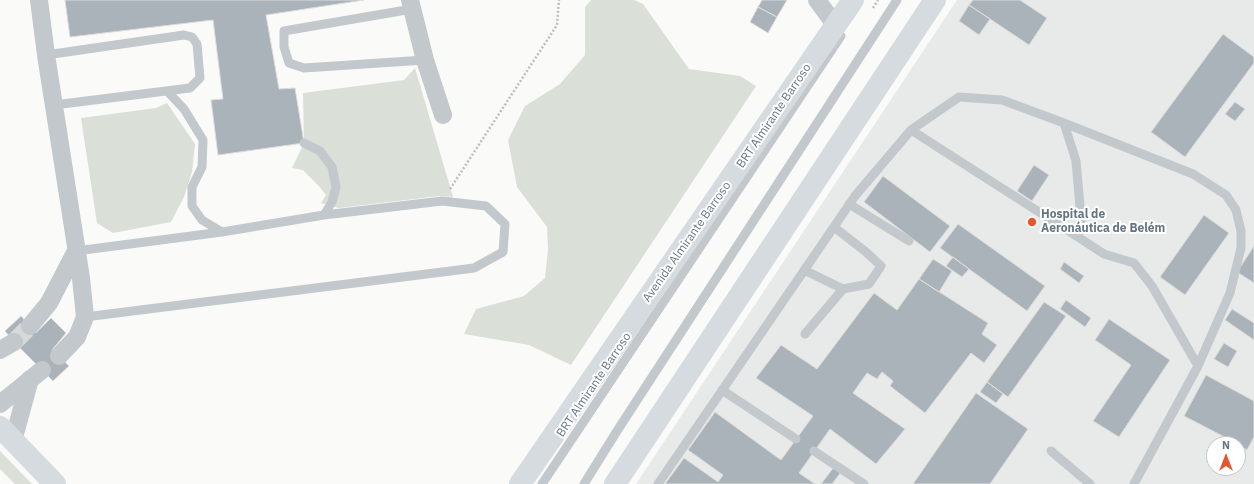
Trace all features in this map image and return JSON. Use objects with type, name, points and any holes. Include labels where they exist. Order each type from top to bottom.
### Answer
[{"type":"main road","points":[[615,484],[935,0]]},
{"type":"main road","name":"Avenida Almirante Barroso","points":[[520,484],[845,12]]},
{"type":"main road","points":[[7,434],[54,484]]},
{"type":"street","points":[[39,0],[46,55],[81,278],[85,317],[77,337],[59,356]]},
{"type":"street","points":[[817,0],[845,12]]},
{"type":"street","points":[[411,4],[425,60],[443,115]]},
{"type":"street","points":[[30,326],[49,303],[76,251]]},
{"type":"street","points":[[0,404],[36,374],[7,434]]},
{"type":"lane","points":[[584,484],[897,0]]},
{"type":"lane","points":[[411,4],[284,31],[284,47],[289,63],[304,68],[425,60]]},
{"type":"lane","name":"BRT Almirante Barroso","points":[[542,484],[845,12]]},
{"type":"lane","points":[[46,55],[184,35],[192,37],[197,44],[200,78],[190,88],[54,106]]},
{"type":"lane","points":[[167,91],[184,109],[203,140],[202,167],[192,187],[192,206],[202,220],[222,232]]},
{"type":"lane","points":[[658,484],[855,196],[911,130],[959,97],[1002,100],[1193,174],[1226,195],[1236,210],[1241,231],[1241,248],[1230,293],[1198,366],[1134,484]]},
{"type":"lane","points":[[1064,123],[1076,161],[1081,218],[1078,237]]},
{"type":"lane","points":[[911,130],[1104,254],[1134,263],[1152,286],[1198,366]]},
{"type":"lane","points":[[304,143],[320,151],[332,167],[336,187],[332,202],[324,215]]},
{"type":"lane","points":[[76,251],[222,232],[324,215],[442,201],[486,206],[505,224],[503,252],[474,268],[85,317]]},
{"type":"lane","points":[[849,204],[909,241]]},
{"type":"lane","points":[[804,270],[843,289],[869,284],[881,266],[834,227]]},
{"type":"lane","points":[[805,334],[843,289]]},
{"type":"lane","points":[[722,390],[796,439]]},
{"type":"lane","points":[[814,451],[864,484]]},
{"type":"lane","points":[[1051,451],[1090,484]]},
{"type":"path","points":[[442,201],[557,25],[559,0]]},
{"type":"shaded area","points":[[591,0],[634,0],[643,4],[689,69],[740,76],[756,86],[571,365],[529,345],[464,334],[476,309],[524,296],[545,278],[548,249],[547,227],[517,187],[508,140],[525,106],[560,84],[585,55],[585,7]]},
{"type":"shaded area","name":"Hospital de Aeronáutica de Belém","points":[[957,0],[1254,0],[1254,484],[636,484]]},
{"type":"shaded area","points":[[415,68],[453,197],[439,196],[339,208],[321,203],[326,195],[318,185],[303,170],[292,168],[304,143],[303,93],[404,80]]},
{"type":"shaded area","points":[[167,103],[195,144],[192,172],[184,197],[171,222],[113,233],[97,223],[81,118],[156,108]]},
{"type":"shaded area","points":[[0,451],[32,484],[15,484],[0,469]]},
{"type":"building","points":[[65,0],[364,0],[266,15],[279,89],[295,88],[304,143],[218,155],[211,100],[223,99],[213,20],[70,37]]},
{"type":"building","points":[[762,0],[787,0],[777,17],[758,7]]},
{"type":"building","points":[[973,0],[1020,0],[1047,18],[1029,45],[969,5]]},
{"type":"building","points":[[969,5],[990,19],[979,35],[959,21]]},
{"type":"building","points":[[758,7],[777,17],[768,33],[750,22]]},
{"type":"building","points":[[1223,34],[1254,57],[1254,63],[1185,157],[1151,132]]},
{"type":"building","points":[[1235,102],[1245,109],[1235,121],[1225,114]]},
{"type":"building","points":[[1034,165],[1049,175],[1032,201],[1017,191]]},
{"type":"building","points":[[883,176],[950,226],[930,252],[864,202]]},
{"type":"building","points":[[1204,215],[1229,233],[1185,295],[1160,277]]},
{"type":"building","points":[[958,224],[1045,286],[1027,311],[940,248]]},
{"type":"building","points":[[1254,246],[1254,283],[1237,272]]},
{"type":"building","points":[[953,257],[969,269],[962,277],[946,266]]},
{"type":"building","points":[[933,259],[952,271],[939,292],[919,279]]},
{"type":"building","points":[[1064,262],[1084,276],[1079,283],[1060,269]]},
{"type":"building","points":[[919,279],[988,323],[982,334],[997,345],[984,363],[971,353],[925,413],[890,386],[893,381],[882,372],[877,379],[867,373],[853,393],[905,429],[876,464],[830,429],[799,473],[815,484],[665,484],[684,458],[718,482],[723,475],[688,450],[715,412],[781,460],[813,416],[756,378],[781,345],[817,369],[874,293],[897,310]]},
{"type":"building","points":[[1066,300],[1091,318],[1085,327],[1060,309]]},
{"type":"building","points":[[1044,302],[1066,316],[1008,397],[987,382]]},
{"type":"building","points":[[1232,309],[1254,323],[1254,340],[1225,320]]},
{"type":"building","points":[[21,316],[36,333],[51,318],[66,333],[52,350],[69,366],[53,381],[5,331]]},
{"type":"building","points":[[1109,319],[1170,360],[1119,437],[1093,421],[1131,365],[1095,340]]},
{"type":"building","points":[[1224,343],[1237,351],[1228,367],[1214,359]]},
{"type":"building","points":[[1206,375],[1254,401],[1254,437],[1247,450],[1246,436],[1223,436],[1184,416]]},
{"type":"building","points":[[987,382],[1003,394],[996,403],[980,392]]},
{"type":"building","points":[[976,393],[1028,429],[990,484],[913,484]]},
{"type":"building","points":[[834,467],[841,472],[832,484],[821,484]]},
{"type":"tunnel","points":[[14,342],[30,326]]},
{"type":"place","name":"Hospital de Aeronáutica de Belém","points":[[1032,222]]}]
